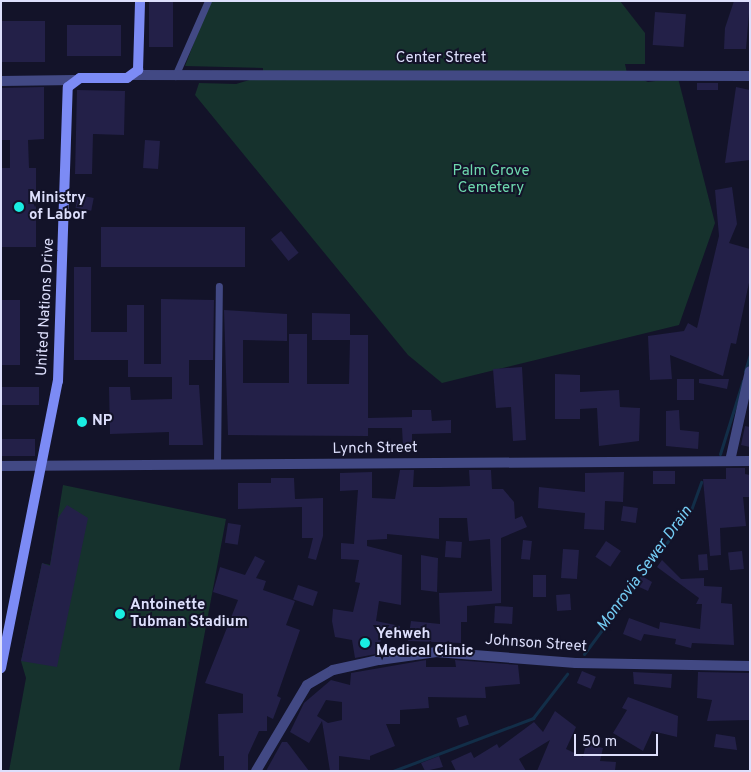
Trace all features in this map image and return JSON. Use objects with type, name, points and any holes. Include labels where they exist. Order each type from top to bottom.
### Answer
[{"type":"main road","points":[[75,80],[133,76],[140,63],[140,1]]},
{"type":"main road","name":"United Nations Drive","points":[[1,668],[44,465],[62,345],[67,92],[75,80]]},
{"type":"street","name":"Center Street","points":[[133,76],[750,76]]},
{"type":"street","points":[[1,81],[75,80]]},
{"type":"street","points":[[730,461],[750,371]]},
{"type":"street","name":"Lynch Street","points":[[1,466],[750,461]]},
{"type":"street","name":"Johnson Street","points":[[256,771],[307,685],[333,670],[379,660],[436,652],[576,662],[750,666]]},
{"type":"lane","points":[[176,76],[208,1]]},
{"type":"lane","points":[[217,465],[219,286]]},
{"type":"green space","name":"Palm Grove Cemetery","points":[[210,1],[620,1],[645,33],[645,64],[625,64],[627,73],[648,82],[678,78],[715,223],[679,325],[442,383],[408,355],[195,95],[199,83],[236,84],[263,76],[263,68],[185,66]]},
{"type":"green space","name":"Antoinette Tubman Stadium","points":[[63,485],[226,519],[179,771],[9,771],[26,678],[21,661],[42,563],[50,565]]},
{"type":"building","points":[[149,1],[173,1],[173,47],[149,47]]},
{"type":"building","points":[[734,1],[750,1],[746,49],[724,49],[725,28]]},
{"type":"building","points":[[655,12],[686,14],[684,47],[653,45]]},
{"type":"building","points":[[1,21],[45,21],[45,62],[1,62]]},
{"type":"building","points":[[67,25],[121,25],[121,56],[67,56]]},
{"type":"building","points":[[697,83],[718,83],[718,90],[697,90]]},
{"type":"building","points":[[44,87],[44,139],[28,140],[29,168],[36,168],[36,247],[1,247],[1,168],[10,168],[10,140],[1,140],[1,88]]},
{"type":"building","points":[[736,87],[750,90],[750,160],[725,163]]},
{"type":"building","points":[[77,90],[125,91],[124,135],[93,134],[92,174],[75,174]]},
{"type":"building","points":[[145,140],[160,141],[158,169],[143,168]]},
{"type":"building","points":[[732,187],[737,224],[729,243],[750,249],[750,278],[736,344],[731,343],[723,376],[670,355],[672,379],[650,380],[648,336],[684,331],[688,323],[697,328],[719,236],[715,190]]},
{"type":"building","points":[[78,195],[94,198],[91,211],[76,208]]},
{"type":"building","points":[[101,227],[245,227],[245,267],[101,267]]},
{"type":"building","points":[[281,231],[299,253],[289,261],[271,239]]},
{"type":"building","points":[[74,267],[91,267],[91,332],[127,332],[127,305],[144,305],[144,364],[161,364],[161,299],[214,300],[213,360],[189,360],[189,385],[199,385],[203,445],[169,445],[169,432],[110,434],[109,387],[130,387],[131,400],[172,399],[172,377],[128,377],[128,360],[74,360]]},
{"type":"building","points":[[1,300],[20,300],[20,365],[1,365]]},
{"type":"building","points":[[224,310],[287,314],[287,341],[243,340],[243,383],[289,383],[289,334],[307,334],[307,384],[349,384],[350,340],[312,340],[312,313],[350,314],[350,335],[368,335],[368,418],[412,417],[412,410],[431,410],[432,421],[451,420],[451,433],[412,434],[412,445],[403,446],[402,428],[368,428],[368,436],[228,435]]},
{"type":"building","points":[[522,367],[526,440],[513,441],[511,407],[496,408],[493,369]]},
{"type":"building","points":[[555,374],[580,375],[580,392],[619,390],[620,407],[640,408],[639,441],[599,446],[597,408],[580,409],[580,419],[555,419]]},
{"type":"building","points":[[677,379],[694,379],[694,400],[677,400]]},
{"type":"building","points":[[699,379],[729,379],[727,389],[699,383]]},
{"type":"building","points":[[1,387],[39,387],[39,405],[1,405]]},
{"type":"building","points":[[679,410],[680,430],[699,432],[698,449],[666,446],[666,411]]},
{"type":"building","points":[[745,426],[750,427],[750,447],[741,445]]},
{"type":"building","points":[[1,439],[35,439],[35,456],[1,456]]},
{"type":"building","points":[[726,468],[745,468],[745,474],[750,475],[750,497],[743,497],[746,526],[720,528],[721,555],[710,556],[703,479],[726,479]]},
{"type":"building","points":[[400,470],[414,470],[413,487],[437,487],[470,486],[469,470],[491,470],[492,489],[503,489],[514,502],[515,519],[522,516],[527,527],[501,538],[501,603],[467,606],[467,622],[461,622],[461,643],[408,641],[411,621],[440,624],[439,593],[492,591],[490,539],[469,541],[467,518],[439,518],[439,539],[387,534],[387,539],[367,540],[367,546],[402,555],[401,605],[379,601],[376,621],[400,626],[399,640],[382,637],[376,654],[355,658],[352,640],[335,637],[332,621],[333,609],[353,612],[360,583],[355,582],[359,560],[341,559],[341,543],[354,544],[358,490],[340,491],[340,473],[372,472],[372,498],[395,499]]},
{"type":"building","points":[[653,471],[675,471],[675,484],[653,484]]},
{"type":"building","points":[[624,472],[623,502],[605,501],[604,530],[584,529],[585,513],[538,508],[539,487],[585,492],[585,473]]},
{"type":"building","points":[[271,478],[294,478],[295,499],[323,498],[323,536],[316,560],[308,558],[313,538],[302,538],[302,507],[238,509],[238,483],[271,483]]},
{"type":"building","points":[[67,505],[88,518],[57,667],[21,661],[42,563],[50,566],[58,518]]},
{"type":"building","points":[[623,506],[638,508],[636,523],[621,521]]},
{"type":"building","points":[[228,523],[241,525],[238,545],[225,543]]},
{"type":"building","points":[[523,540],[532,541],[530,560],[521,559]]},
{"type":"building","points":[[446,541],[462,542],[461,558],[445,557]]},
{"type":"building","points":[[606,541],[621,551],[610,567],[595,557]]},
{"type":"building","points":[[563,549],[579,550],[577,579],[561,578]]},
{"type":"building","points":[[742,551],[744,569],[730,570],[728,552]]},
{"type":"building","points":[[707,554],[708,570],[699,571],[698,555]]},
{"type":"building","points":[[421,555],[438,558],[437,592],[421,590]]},
{"type":"building","points":[[255,556],[265,561],[256,578],[266,581],[263,590],[295,601],[286,625],[300,630],[277,696],[281,698],[273,719],[267,716],[267,731],[259,731],[248,755],[248,771],[224,771],[224,756],[219,756],[218,714],[243,713],[243,694],[205,683],[238,600],[213,592],[220,567],[245,575]]},
{"type":"building","points":[[662,560],[681,579],[704,578],[704,586],[722,587],[721,603],[732,604],[734,645],[692,643],[691,648],[675,644],[676,639],[644,634],[641,641],[623,634],[629,618],[659,629],[660,622],[700,629],[702,604],[696,604],[699,598],[657,567]]},
{"type":"building","points":[[533,575],[546,575],[546,597],[533,597]]},
{"type":"building","points":[[642,576],[652,582],[648,591],[637,586]]},
{"type":"building","points":[[298,585],[318,592],[313,606],[293,599]]},
{"type":"building","points":[[570,594],[571,610],[557,611],[556,595]]},
{"type":"building","points":[[495,606],[513,607],[512,624],[494,623]]},
{"type":"building","points":[[426,660],[426,667],[456,667],[455,660],[518,665],[520,684],[485,687],[486,698],[428,697],[429,708],[400,710],[400,724],[386,724],[395,746],[370,756],[370,760],[339,756],[339,771],[330,771],[322,721],[309,743],[290,732],[304,703],[331,680],[350,685],[351,673]],"holes":[[[326,700],[342,702],[342,720],[328,723],[317,716]]]},
{"type":"building","points":[[582,671],[596,677],[591,689],[577,683]]},
{"type":"building","points":[[633,672],[672,674],[671,688],[634,684]]},
{"type":"building","points":[[698,672],[750,673],[750,720],[707,721],[712,700],[697,698]]},
{"type":"building","points":[[628,697],[678,716],[677,737],[652,731],[643,751],[613,733],[627,710],[622,708]]},
{"type":"building","points":[[555,711],[576,727],[566,749],[583,757],[586,744],[603,748],[600,761],[616,762],[615,771],[537,771],[550,740],[519,759],[526,771],[456,771],[451,761],[471,752],[474,758],[497,744],[499,748],[534,722],[543,732]]},
{"type":"building","points":[[466,715],[469,725],[459,727],[456,718]]},
{"type":"building","points":[[716,734],[735,737],[737,750],[714,747]]},
{"type":"building","points":[[282,742],[287,742],[309,771],[266,771]]},
{"type":"building","points":[[439,756],[443,767],[425,771],[421,763]]},
{"type":"waterway","name":"Monrovia Sewer Drain","points":[[745,371],[750,355]]},
{"type":"waterway","name":"Monrovia Sewer Drain","points":[[720,454],[743,380]]},
{"type":"waterway","name":"Monrovia Sewer Drain","points":[[584,654],[691,510],[701,482]]},
{"type":"waterway","name":"Monrovia Sewer Drain","points":[[393,771],[533,718],[567,674]]},
{"type":"place","name":"Ministry of Labor","points":[[19,207]]},
{"type":"place","name":"NP","points":[[82,422]]},
{"type":"place","name":"Antoinette Tubman Stadium","points":[[120,614]]},
{"type":"place","name":"Yehweh Medical Clinic","points":[[365,643]]}]
